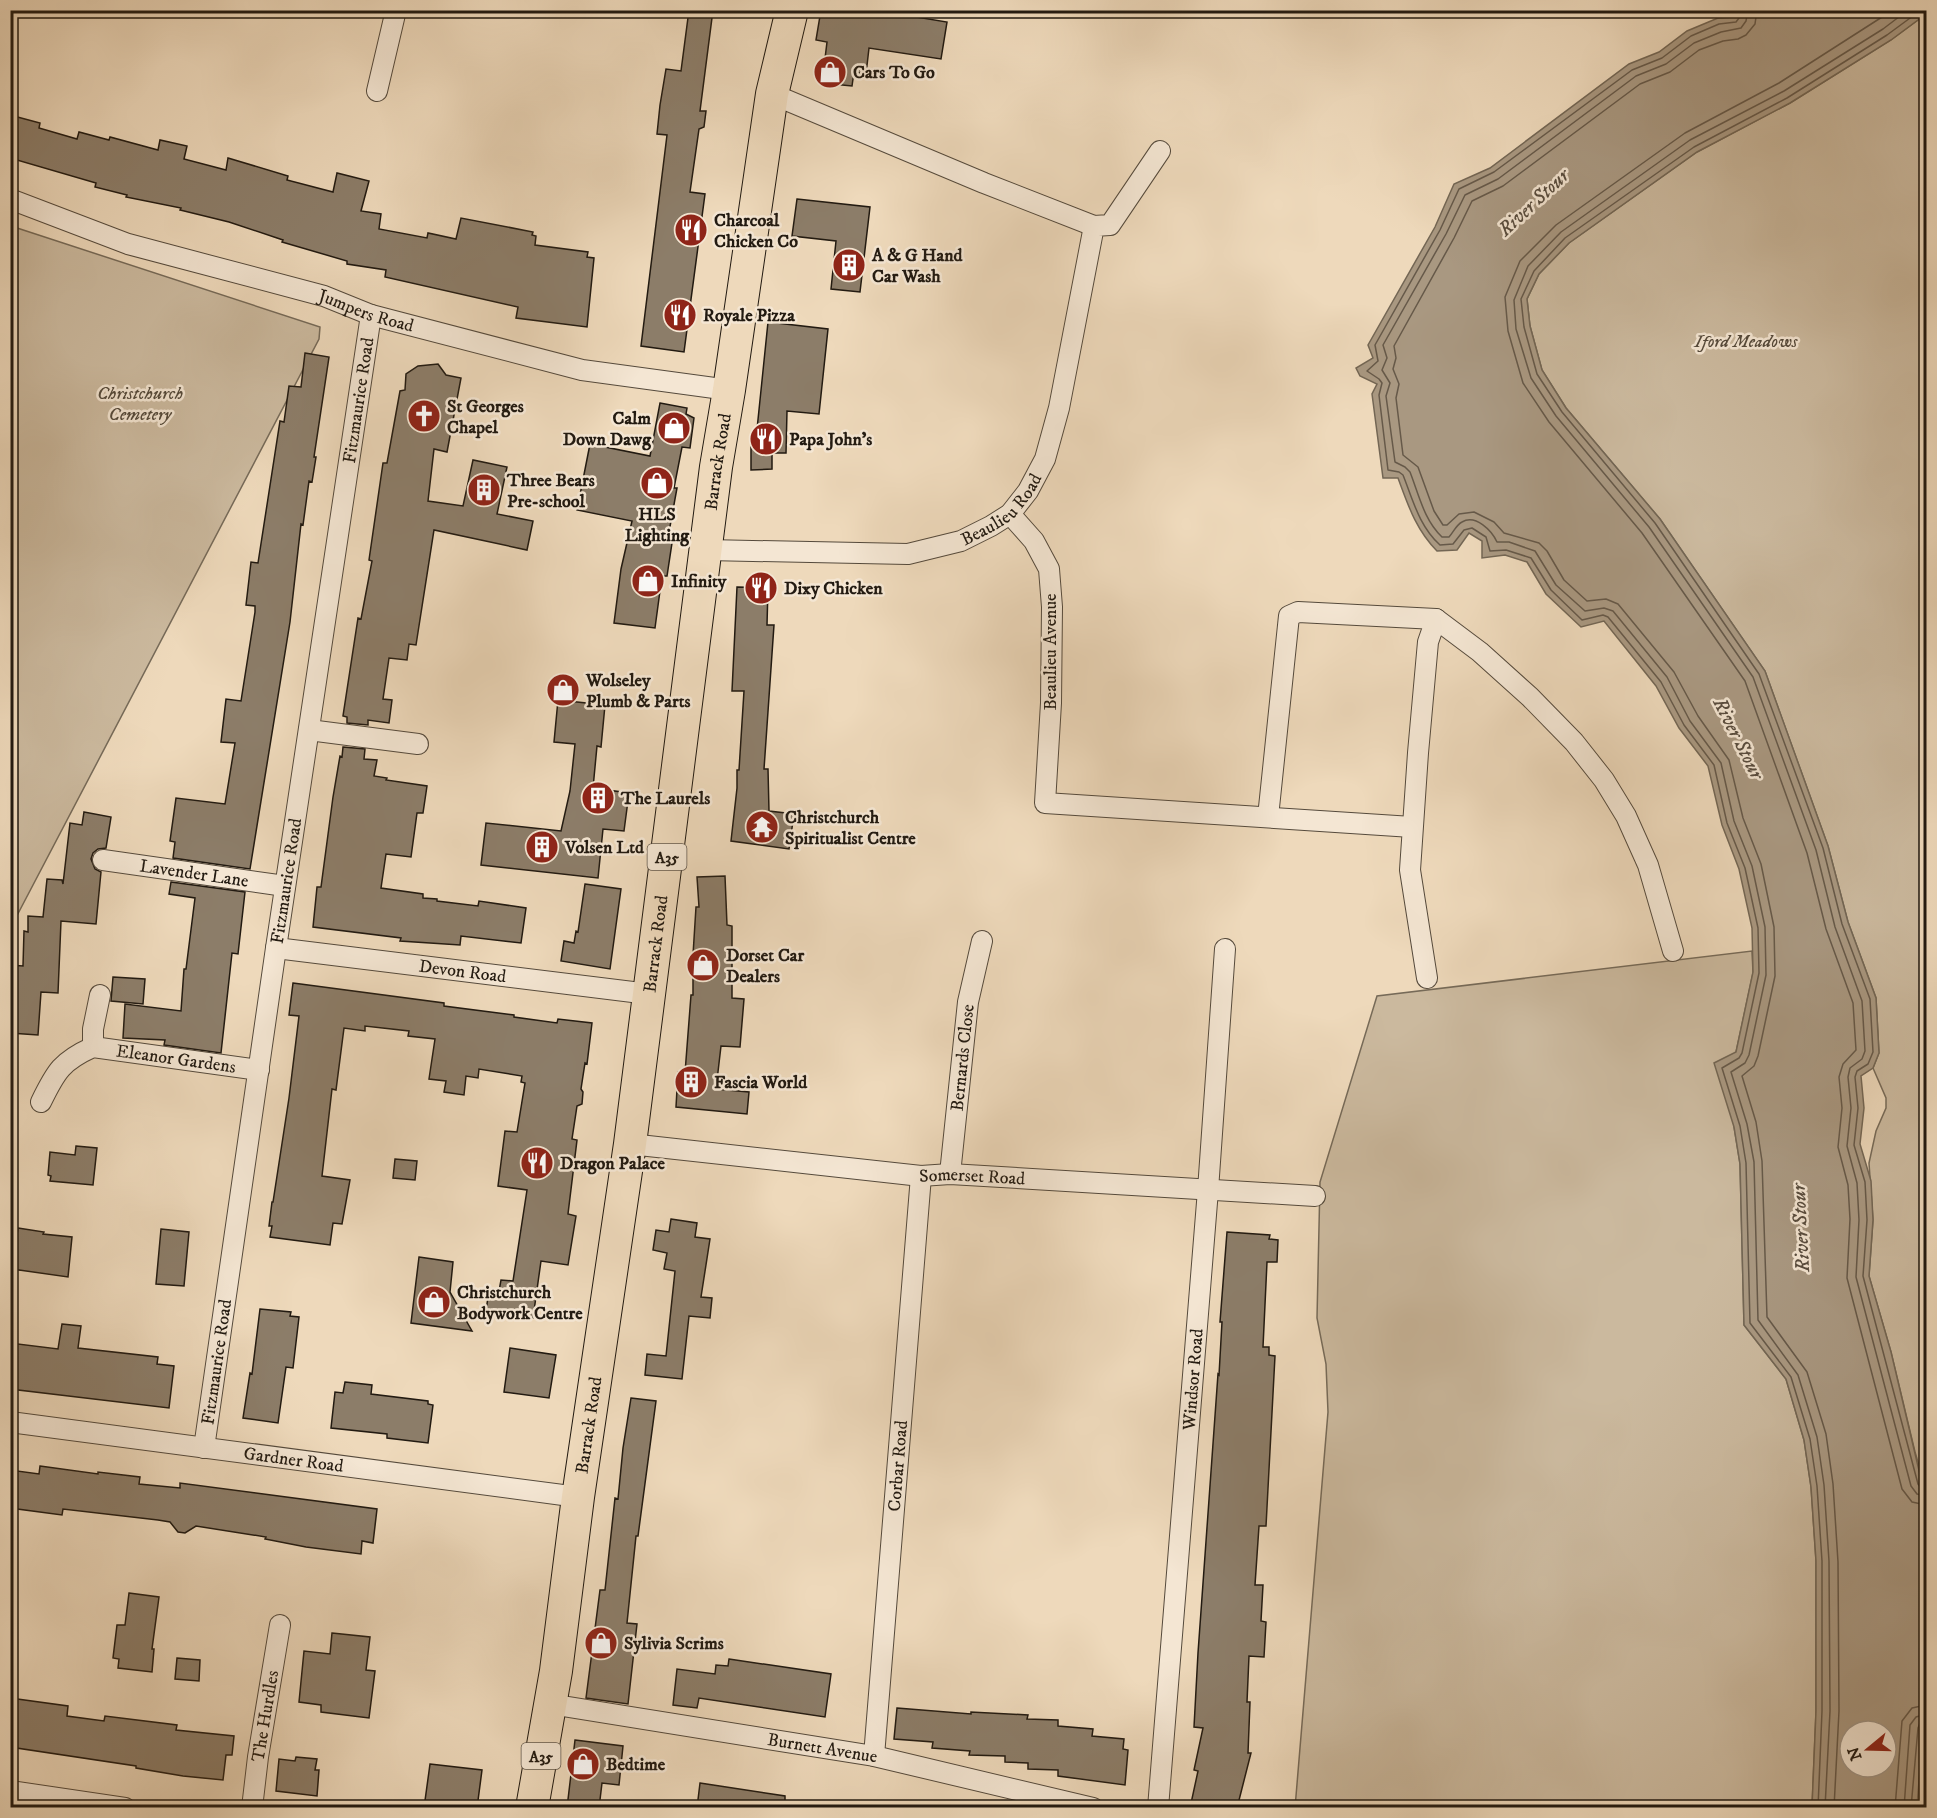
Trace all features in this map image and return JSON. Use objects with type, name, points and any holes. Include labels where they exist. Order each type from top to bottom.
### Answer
[{"type":"main road","name":"Barrack Road","points":[[532,1808],[550,1704],[630,1144],[716,467],[772,94],[792,10]]},
{"type":"street","points":[[377,91],[396,10]]},
{"type":"street","points":[[772,94],[984,183],[1094,226],[1110,225],[1160,152]]},
{"type":"street","name":"Jumpers Road","points":[[10,199],[128,244],[324,296],[371,315],[582,370],[729,390]]},
{"type":"street","name":"Beaulieu Road","points":[[707,550],[908,554],[961,541],[1010,514],[1028,491],[1045,459],[1059,408],[1094,226]]},
{"type":"street","name":"Fitzmaurice Road","points":[[204,1448],[285,886],[371,315]]},
{"type":"street","name":"Beaulieu Avenue","points":[[1010,514],[1034,541],[1049,569],[1052,608],[1051,703],[1046,803],[1268,817]]},
{"type":"street","points":[[1412,827],[1268,817],[1289,616],[1298,612],[1436,619],[1480,652],[1530,697],[1574,742],[1604,780],[1626,816],[1648,866],[1672,951]]},
{"type":"street","points":[[1426,978],[1410,870],[1428,642],[1436,619]]},
{"type":"street","points":[[309,730],[418,744]]},
{"type":"street","name":"Lavender Lane","points":[[103,860],[285,886]]},
{"type":"street","name":"Bernards Close","points":[[950,1174],[968,1002],[981,941]]},
{"type":"street","name":"Devon Road","points":[[276,948],[649,994]]},
{"type":"street","name":"Windsor Road","points":[[1158,1808],[1225,949]]},
{"type":"street","name":"Eleanor Gardens","points":[[93,1047],[93,1029],[100,995]]},
{"type":"street","name":"Eleanor Gardens","points":[[41,1102],[55,1074],[73,1056],[93,1047],[259,1070]]},
{"type":"street","name":"Somerset Road","points":[[630,1144],[921,1176],[950,1174],[1315,1196]]},
{"type":"street","name":"Corbar Road","points":[[874,1756],[921,1176]]},
{"type":"street","name":"Gardner Road","points":[[10,1422],[578,1497]]},
{"type":"street","name":"The Hurdles","points":[[252,1808],[280,1625]]},
{"type":"street","name":"Burnett Avenue","points":[[550,1704],[874,1756],[1093,1808]]},
{"type":"street","points":[[10,1791],[81,1805],[125,1808]]},
{"type":"green space","name":"Iford Meadows","points":[[1926,14],[1926,1489],[1869,1276],[1873,1220],[1869,1163],[1876,1131],[1886,1108],[1886,1098],[1873,1068],[1879,1053],[1876,998],[1848,922],[1828,846],[1765,671],[1660,519],[1566,408],[1542,370],[1530,326],[1527,299],[1539,274],[1569,243],[1697,152],[1790,103],[1891,40]]},
{"type":"green space","name":"Christchurch Cemetery","points":[[11,226],[320,327],[319,339],[11,927]]},
{"type":"green space","points":[[1752,951],[1753,973],[1736,1052],[1734,1127],[1740,1164],[1744,1325],[1786,1379],[1804,1440],[1811,1487],[1816,1561],[1816,1711],[1812,1807],[1295,1808],[1328,1412],[1326,1364],[1317,1318],[1320,1182],[1377,996]]},
{"type":"green space","points":[[1926,1689],[1926,1807],[1917,1808]]},
{"type":"water","name":"River Stour","points":[[1926,10],[1926,14],[1891,40],[1790,103],[1697,152],[1569,243],[1539,274],[1527,299],[1530,326],[1542,370],[1566,408],[1660,519],[1765,671],[1828,846],[1848,922],[1876,998],[1879,1053],[1873,1068],[1861,1076],[1864,1108],[1860,1144],[1871,1181],[1873,1220],[1869,1276],[1891,1352],[1926,1500],[1926,1689],[1917,1807],[1812,1807],[1816,1711],[1816,1561],[1811,1487],[1804,1440],[1786,1379],[1744,1325],[1740,1164],[1734,1127],[1714,1063],[1736,1052],[1753,972],[1752,928],[1739,869],[1722,825],[1708,766],[1679,728],[1656,686],[1604,621],[1581,627],[1546,594],[1527,562],[1505,555],[1482,558],[1482,541],[1469,533],[1457,550],[1437,551],[1423,535],[1413,517],[1398,478],[1383,478],[1372,394],[1377,384],[1360,376],[1356,368],[1373,358],[1368,345],[1435,227],[1454,184],[1490,168],[1629,64],[1659,52],[1687,31],[1718,18],[1734,17],[1734,11]]},
{"type":"building","points":[[689,10],[713,10],[700,111],[706,111],[704,127],[699,129],[690,192],[705,194],[684,352],[641,346],[667,135],[657,134],[660,105],[666,69],[681,71]]},
{"type":"building","points":[[821,10],[874,10],[947,22],[941,59],[869,48],[866,74],[854,72],[852,86],[822,83],[827,42],[816,40]]},
{"type":"building","points":[[10,115],[40,123],[39,128],[77,139],[79,132],[109,140],[110,137],[158,150],[160,140],[187,146],[184,159],[226,170],[228,158],[288,176],[287,180],[333,192],[337,173],[369,181],[361,211],[381,214],[379,229],[427,238],[428,233],[456,239],[461,218],[533,232],[532,235],[536,236],[535,245],[588,252],[587,257],[594,258],[587,327],[516,318],[518,307],[385,277],[386,270],[347,264],[347,261],[282,242],[283,240],[229,222],[180,210],[181,208],[126,197],[127,195],[95,187],[96,183],[10,158]]},
{"type":"building","name":"A & G Hand Car Wash","points":[[797,199],[870,207],[860,292],[831,289],[836,241],[792,236]]},
{"type":"building","points":[[768,322],[828,329],[819,414],[787,411],[786,453],[772,453],[772,469],[751,470],[751,439],[756,439]]},
{"type":"building","points":[[305,353],[329,357],[314,457],[316,457],[312,482],[309,481],[303,525],[301,524],[290,622],[250,869],[173,858],[175,842],[170,841],[176,798],[225,804],[235,743],[221,742],[226,699],[241,701],[255,612],[255,606],[246,605],[251,562],[258,563],[280,421],[284,422],[289,386],[301,387]]},
{"type":"building","points":[[438,364],[446,375],[461,378],[447,452],[434,449],[428,501],[463,506],[473,460],[507,467],[497,514],[533,521],[527,550],[434,530],[416,645],[409,644],[407,660],[389,658],[383,699],[392,700],[389,723],[368,720],[368,725],[347,723],[347,717],[343,716],[358,618],[361,619],[372,561],[369,560],[383,463],[387,463],[400,391],[405,390],[406,374],[418,366]]},
{"type":"building","points":[[660,403],[687,408],[686,414],[694,418],[690,448],[682,447],[674,488],[677,488],[667,543],[672,543],[667,576],[662,576],[655,628],[614,623],[621,569],[632,521],[577,510],[590,444],[650,456]]},
{"type":"building","points":[[737,587],[768,588],[767,625],[774,625],[764,769],[768,769],[769,811],[794,814],[789,849],[731,841],[737,770],[739,770],[744,691],[732,691]]},
{"type":"building","points":[[558,700],[605,705],[601,747],[597,746],[593,788],[629,793],[624,831],[603,829],[598,878],[481,865],[486,823],[561,831],[570,791],[575,744],[554,742]]},
{"type":"building","points":[[343,747],[365,749],[364,759],[377,760],[374,776],[427,786],[423,813],[417,813],[411,857],[386,854],[381,888],[423,894],[423,898],[437,899],[437,901],[478,906],[479,901],[526,908],[521,943],[461,936],[460,945],[400,941],[401,938],[313,927],[317,887],[321,887],[333,797]]},
{"type":"building","points":[[84,812],[111,817],[106,848],[98,849],[93,853],[91,859],[95,869],[101,872],[96,924],[61,921],[58,993],[41,992],[38,1035],[10,1033],[10,965],[23,966],[24,931],[28,932],[28,916],[43,917],[47,879],[62,880],[63,884],[70,823],[82,825]]},
{"type":"building","points":[[725,876],[727,925],[732,926],[732,998],[744,999],[740,1047],[721,1046],[716,1089],[749,1092],[747,1114],[676,1107],[678,1072],[685,1073],[691,995],[693,995],[696,907],[699,907],[697,877]]},
{"type":"building","points":[[171,882],[245,892],[238,954],[232,953],[221,1053],[164,1045],[165,1040],[123,1038],[125,1004],[181,1011],[184,969],[186,969],[195,898],[169,894]]},
{"type":"building","points":[[585,884],[621,889],[610,969],[561,961],[564,941],[574,943],[576,931],[578,932]]},
{"type":"building","points":[[113,977],[145,979],[143,1004],[111,1001]]},
{"type":"building","points":[[293,983],[444,1003],[444,1006],[557,1023],[558,1019],[592,1023],[587,1064],[585,1063],[581,1089],[582,1104],[577,1106],[572,1139],[577,1140],[568,1214],[576,1216],[568,1265],[541,1261],[533,1318],[486,1311],[489,1290],[499,1291],[501,1280],[513,1281],[527,1190],[498,1186],[505,1131],[517,1132],[525,1083],[521,1082],[522,1076],[479,1069],[478,1078],[466,1076],[464,1095],[444,1092],[446,1081],[429,1079],[435,1039],[408,1036],[409,1031],[365,1026],[365,1031],[344,1028],[336,1090],[332,1089],[322,1176],[350,1180],[342,1224],[333,1223],[330,1245],[270,1237],[272,1202],[289,1098],[299,1016],[289,1015]]},
{"type":"building","points":[[76,1146],[97,1148],[93,1185],[50,1181],[51,1176],[48,1175],[50,1152],[75,1155]]},
{"type":"building","points":[[395,1159],[417,1161],[415,1180],[393,1178]]},
{"type":"building","points":[[671,1219],[697,1223],[695,1237],[710,1239],[701,1297],[712,1298],[710,1318],[689,1316],[682,1379],[645,1375],[647,1354],[666,1356],[675,1271],[664,1269],[667,1253],[653,1250],[656,1230],[669,1232]]},
{"type":"building","points":[[18,1228],[44,1232],[43,1234],[72,1237],[68,1277],[12,1269]]},
{"type":"building","points":[[161,1229],[189,1232],[184,1286],[156,1284]]},
{"type":"building","points":[[1227,1232],[1270,1235],[1269,1239],[1278,1240],[1277,1262],[1267,1262],[1263,1347],[1269,1347],[1269,1355],[1275,1356],[1266,1526],[1259,1526],[1255,1585],[1263,1585],[1261,1621],[1266,1622],[1264,1657],[1249,1656],[1248,1753],[1251,1753],[1237,1808],[1190,1808],[1198,1771],[1194,1770],[1203,1728],[1194,1727]]},
{"type":"building","name":"Christchurch Bodywork Centre","points":[[419,1257],[453,1262],[450,1292],[472,1331],[411,1323]]},
{"type":"building","points":[[260,1309],[291,1312],[290,1316],[299,1317],[293,1368],[286,1367],[278,1423],[243,1418],[250,1373],[252,1374]]},
{"type":"building","points":[[62,1324],[81,1326],[78,1348],[158,1357],[157,1364],[174,1366],[169,1408],[10,1389],[10,1343],[58,1349]]},
{"type":"building","points":[[510,1348],[556,1355],[549,1398],[504,1392]]},
{"type":"building","points":[[345,1382],[372,1385],[371,1394],[428,1401],[428,1404],[433,1405],[428,1443],[387,1438],[387,1434],[331,1428],[335,1392],[343,1393]]},
{"type":"building","points":[[631,1398],[656,1401],[638,1536],[636,1536],[627,1623],[637,1624],[628,1704],[586,1698],[600,1590],[605,1590],[615,1498],[618,1499]]},
{"type":"building","points":[[40,1466],[140,1477],[139,1484],[180,1488],[180,1483],[377,1509],[373,1543],[362,1541],[361,1554],[306,1547],[265,1539],[266,1537],[196,1526],[185,1533],[178,1532],[170,1522],[158,1520],[63,1509],[62,1515],[10,1508],[10,1470],[39,1474]]},
{"type":"building","points":[[129,1593],[159,1597],[152,1649],[154,1649],[152,1672],[118,1668],[119,1659],[113,1658],[117,1625],[125,1625]]},
{"type":"building","points":[[332,1633],[370,1637],[366,1670],[375,1671],[369,1718],[321,1712],[321,1705],[299,1702],[304,1651],[330,1654]]},
{"type":"building","points":[[177,1658],[200,1660],[199,1681],[175,1679]]},
{"type":"building","points":[[729,1659],[831,1674],[825,1717],[699,1698],[697,1708],[673,1705],[677,1669],[715,1674],[716,1665],[728,1666]]},
{"type":"building","points":[[10,1698],[68,1706],[67,1716],[104,1721],[105,1716],[177,1725],[176,1730],[234,1736],[232,1755],[226,1755],[223,1780],[183,1776],[136,1768],[136,1766],[10,1747]]},
{"type":"building","points":[[897,1708],[971,1714],[971,1712],[1028,1715],[1027,1719],[1058,1720],[1058,1726],[1093,1729],[1092,1736],[1124,1739],[1123,1749],[1128,1750],[1125,1785],[1058,1776],[1058,1770],[1028,1769],[1028,1763],[1005,1762],[1005,1756],[969,1755],[970,1751],[932,1748],[933,1742],[894,1739]]},
{"type":"building","points":[[575,1740],[623,1746],[619,1785],[602,1783],[599,1808],[567,1808]]},
{"type":"building","points":[[296,1757],[317,1759],[315,1770],[319,1770],[317,1796],[276,1791],[279,1759],[295,1761]]},
{"type":"building","points":[[430,1764],[482,1770],[477,1808],[424,1808]]},
{"type":"building","points":[[700,1783],[785,1796],[785,1808],[697,1808]]},
{"type":"place","name":"Cars To Go","points":[[830,72]]},
{"type":"place","name":"Charcoal Chicken Co","points":[[691,230]]},
{"type":"place","name":"A & G Hand Car Wash","points":[[849,265]]},
{"type":"place","name":"Royale Pizza","points":[[680,315]]},
{"type":"place","name":"St Georges Chapel","points":[[424,416]]},
{"type":"place","name":"Calm Down Dawg","points":[[674,428]]},
{"type":"place","name":"Papa John's","points":[[766,439]]},
{"type":"place","name":"HLS Lighting","points":[[657,483]]},
{"type":"place","name":"Three Bears Pre-school","points":[[484,490]]},
{"type":"place","name":"Infinity","points":[[648,581]]},
{"type":"place","name":"Dixy Chicken","points":[[761,588]]},
{"type":"place","name":"Wolseley Plumb & Parts","points":[[563,690]]},
{"type":"place","name":"The Laurels","points":[[598,798]]},
{"type":"place","name":"Christchurch Spiritualist Centre","points":[[762,827]]},
{"type":"place","name":"Volsen Ltd","points":[[542,847]]},
{"type":"place","name":"Dorset Car Dealers","points":[[703,965]]},
{"type":"place","name":"Fascia World","points":[[691,1082]]},
{"type":"place","name":"Dragon Palace","points":[[537,1163]]},
{"type":"place","name":"Christchurch Bodywork Centre","points":[[434,1302]]},
{"type":"place","name":"Sylivia Scrims","points":[[601,1643]]},
{"type":"place","name":"Bedtime","points":[[583,1764]]}]
